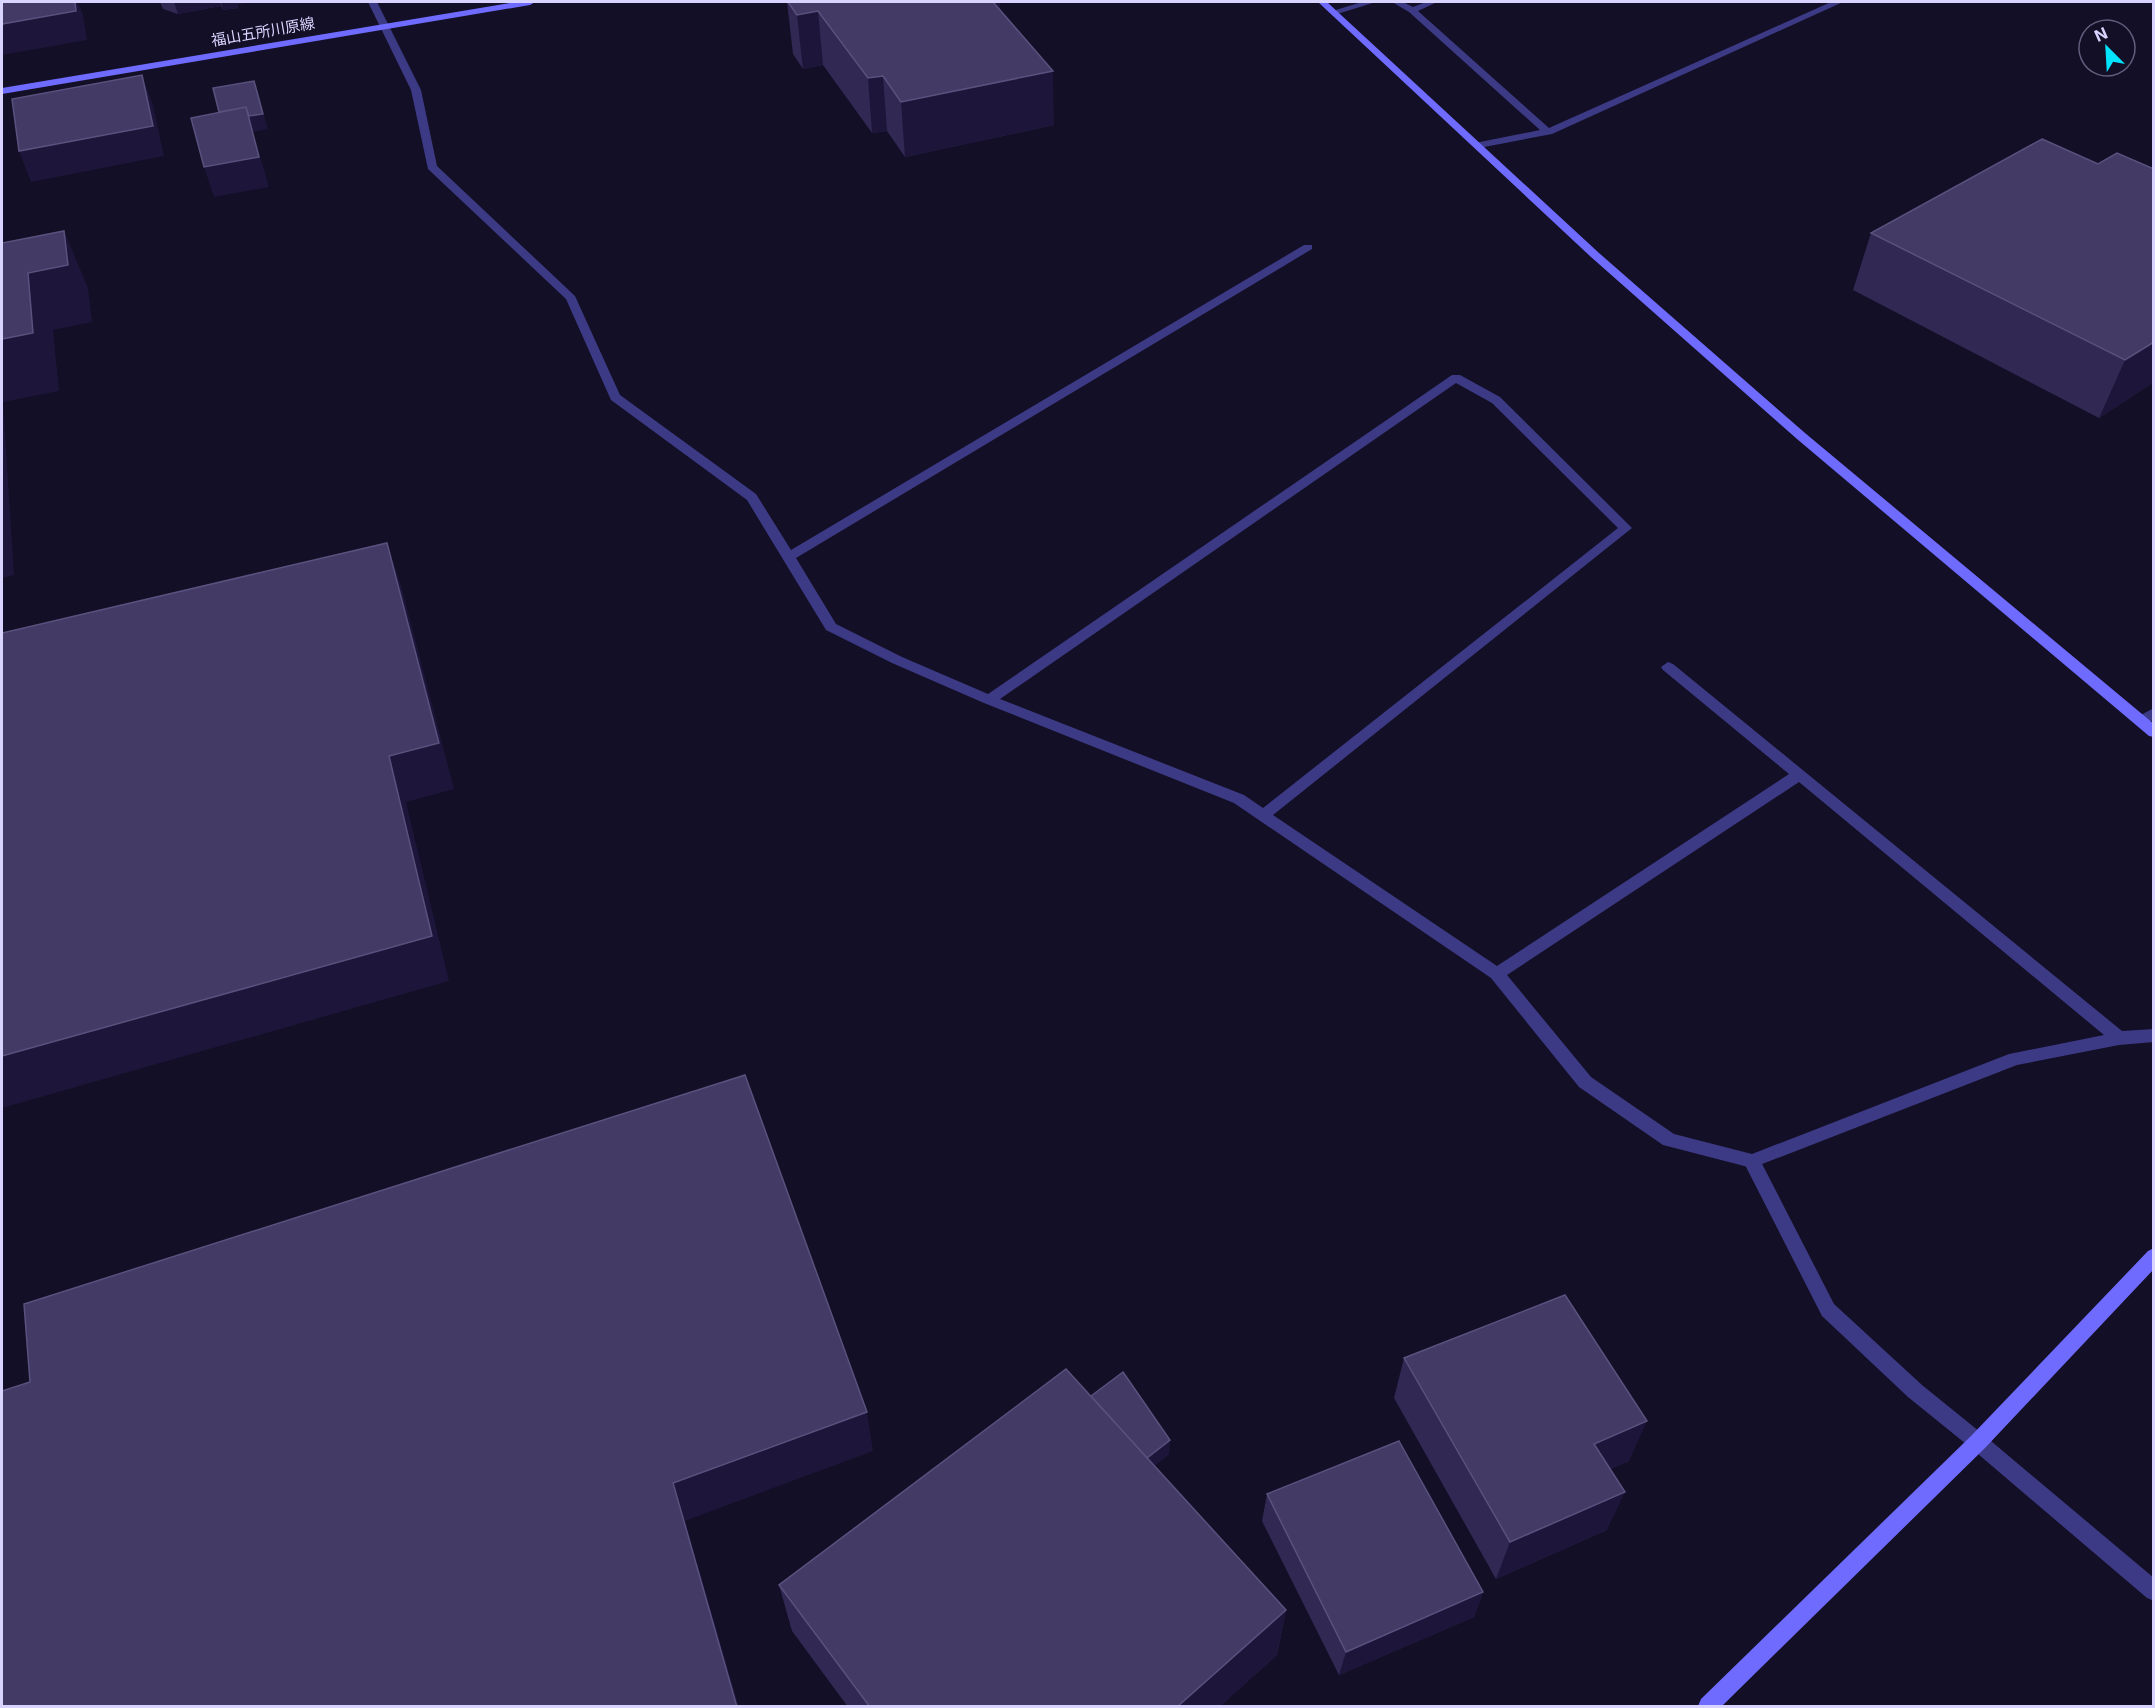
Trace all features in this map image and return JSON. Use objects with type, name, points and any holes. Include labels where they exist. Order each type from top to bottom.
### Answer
[{"type":"street","points":[[372,2],[416,90],[432,167],[572,298],[615,397],[752,497],[831,627],[897,660],[989,700],[1239,799],[1497,974],[1585,1082],[1669,1140],[1752,1161],[2016,1059],[2119,1038],[2154,1035]]},
{"type":"street","name":"福山五所川原線","points":[[2,91],[530,2]]},
{"type":"street","points":[[1322,2],[1479,145],[1595,255],[1801,436],[2154,732]]},
{"type":"street","points":[[1334,12],[1371,2]]},
{"type":"street","points":[[1397,2],[1412,10],[1548,132]]},
{"type":"street","points":[[1412,10],[1432,2]]},
{"type":"street","points":[[1479,145],[1548,132],[1838,2]]},
{"type":"street","points":[[788,557],[1308,247]]},
{"type":"street","points":[[989,700],[1456,378],[1496,400],[1626,528],[1262,816]]},
{"type":"street","points":[[1668,667],[2119,1038]]},
{"type":"street","points":[[2140,721],[2154,713]]},
{"type":"street","points":[[1497,974],[1799,775]]},
{"type":"street","points":[[1752,1161],[1828,1311],[1915,1391],[2154,1591]]},
{"type":"street","points":[[1708,1707],[1978,1442],[2154,1256]]},
{"type":"building","points":[[2,2],[75,2],[76,11],[2,24]]},
{"type":"building","points":[[788,2],[993,2],[1053,71],[901,102],[883,76],[868,78],[818,11],[797,15]]},
{"type":"building","points":[[142,75],[153,126],[19,151],[12,99]]},
{"type":"building","points":[[254,81],[263,114],[249,116],[246,107],[219,112],[213,88]]},
{"type":"building","points":[[246,107],[259,157],[204,167],[191,118]]},
{"type":"building","points":[[2042,139],[2098,164],[2117,153],[2154,169],[2154,342],[2125,360],[1871,233]]},
{"type":"building","points":[[64,231],[68,265],[28,273],[33,333],[2,339],[2,243]]},
{"type":"building","points":[[387,543],[439,743],[389,756],[432,936],[2,1056],[2,633]]},
{"type":"building","points":[[745,1075],[867,1412],[673,1483],[737,1707],[2,1707],[2,1391],[30,1382],[24,1304]]},
{"type":"building","points":[[1565,1295],[1647,1421],[1594,1444],[1625,1492],[1510,1542],[1404,1358]]},
{"type":"building","points":[[1066,1369],[1286,1610],[1177,1707],[870,1707],[779,1585]]},
{"type":"building","points":[[1123,1372],[1170,1440],[1147,1458],[1091,1396]]},
{"type":"building","points":[[1399,1441],[1483,1592],[1346,1652],[1267,1494]]}]
